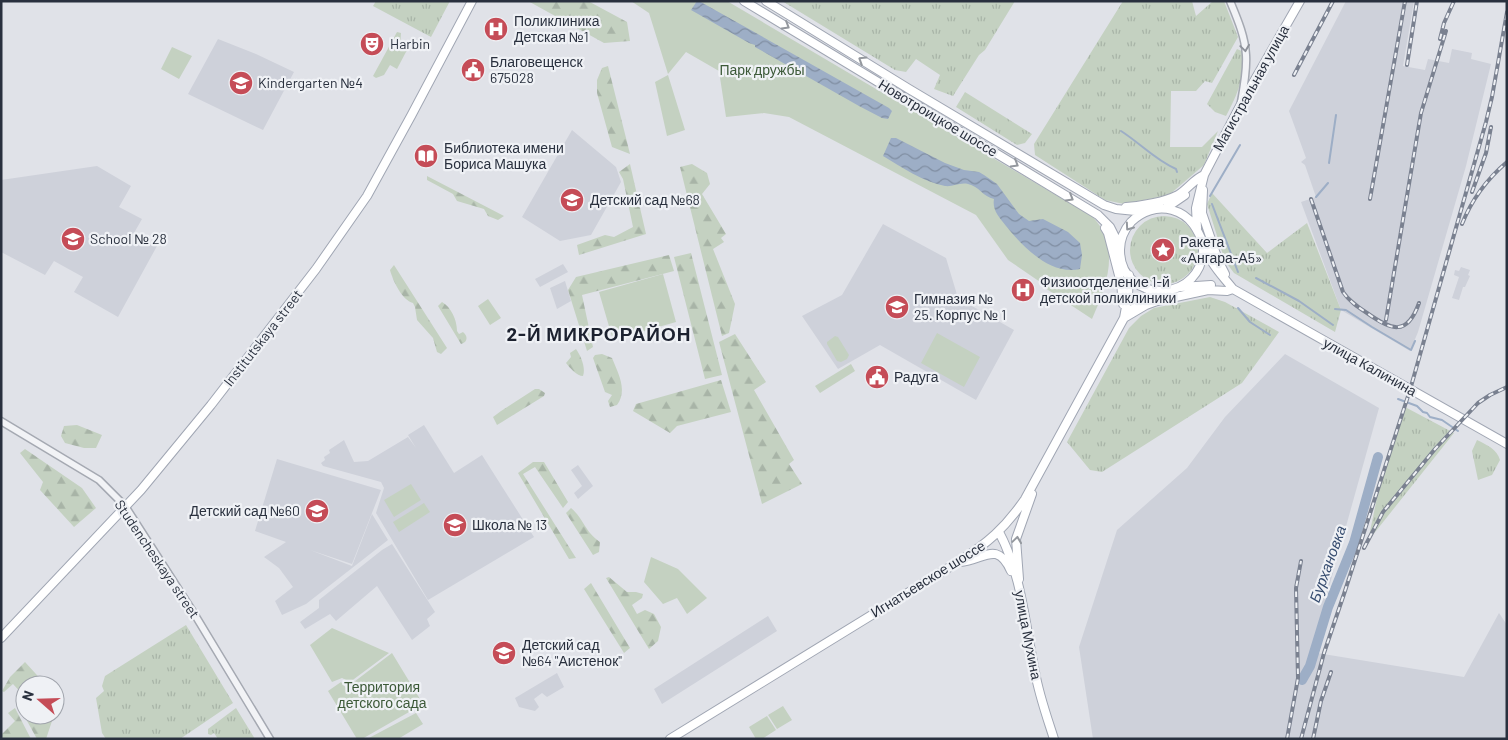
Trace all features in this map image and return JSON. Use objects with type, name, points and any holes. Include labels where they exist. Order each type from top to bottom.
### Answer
[{"type":"main road","name":"Institutskaya street","points":[[1,638],[141,490],[211,405],[316,269],[367,196],[472,1]]},
{"type":"main road","name":"Новотроицкое шоссе","points":[[744,1],[1098,215],[1110,227],[1120,248]]},
{"type":"main road","name":"Новотроицкое шоссе","points":[[766,1],[1104,205],[1116,209],[1145,212]]},
{"type":"main road","name":"Магистральная улица","points":[[1204,175],[1241,104],[1300,1]]},
{"type":"main road","points":[[1104,205],[1128,207],[1166,199],[1178,195],[1204,175]]},
{"type":"main road","points":[[1166,208],[1178,200],[1204,175]]},
{"type":"main road","points":[[1197,228],[1196,208],[1204,175]]},
{"type":"main road","points":[[1204,175],[1202,213],[1218,260],[1233,289]]},
{"type":"main road","points":[[1203,243],[1202,260],[1199,268],[1188,282],[1170,291],[1146,289],[1129,275],[1122,262],[1120,248],[1122,236],[1128,226],[1145,212],[1166,208],[1189,218],[1197,228],[1217,269],[1233,289]]},
{"type":"main road","points":[[1098,215],[1108,233],[1121,283],[1124,318]]},
{"type":"main road","points":[[1124,318],[1129,275]]},
{"type":"main road","points":[[1181,287],[1214,286],[1233,289]]},
{"type":"main road","points":[[1124,318],[1156,301],[1208,290],[1227,291],[1233,289]]},
{"type":"main road","name":"улица Калинина","points":[[1233,289],[1507,444]]},
{"type":"main road","points":[[1124,318],[1140,301],[1157,291]]},
{"type":"main road","name":"Игнатьевское шоссе","points":[[670,739],[958,562],[988,542],[999,532],[1025,498],[1124,318]]},
{"type":"main road","points":[[1019,588],[1016,539],[1040,472]]},
{"type":"main road","name":"улица Мухина","points":[[999,532],[1007,546],[1019,588],[1038,684],[1054,739]]},
{"type":"main road","points":[[958,562],[976,559],[991,553],[1000,555],[1007,563],[1019,588]]},
{"type":"street","points":[[1230,1],[1243,36],[1246,53],[1246,72],[1241,104]]},
{"type":"street","name":"Studencheskaya street","points":[[1,421],[99,480],[125,506],[195,614],[270,739]]},
{"type":"shaded area","points":[[1346,1],[1414,1],[1403,66],[1425,70],[1428,59],[1449,63],[1452,49],[1472,53],[1471,59],[1491,64],[1466,166],[1418,332],[1410,351],[1341,310],[1301,202],[1316,197],[1305,165],[1301,162],[1306,158],[1289,111]]},
{"type":"shaded area","name":"Kindergarten №4","points":[[218,39],[294,72],[263,130],[188,94]]},
{"type":"shaded area","name":"Детский сад №68","points":[[572,130],[616,167],[621,182],[591,235],[560,241],[522,217]]},
{"type":"shaded area","name":"School № 28","points":[[97,166],[131,186],[119,207],[142,219],[134,233],[157,246],[118,317],[74,292],[83,277],[54,261],[45,275],[1,252],[1,180]]},
{"type":"shaded area","name":"Гимназия № 25. Корпус № 1","points":[[883,224],[946,258],[958,298],[1014,330],[976,400],[880,345],[838,369],[802,316],[842,295]]},
{"type":"shaded area","points":[[563,264],[568,272],[540,287],[535,279]]},
{"type":"shaded area","points":[[1461,267],[1470,270],[1468,275],[1470,276],[1465,287],[1463,287],[1459,300],[1452,298],[1459,277],[1454,275],[1455,270],[1459,271]]},
{"type":"shaded area","points":[[565,281],[571,301],[557,309],[550,288]]},
{"type":"shaded area","points":[[1285,354],[1379,408],[1311,652],[1464,677],[1499,613],[1507,625],[1507,739],[1093,739],[1079,647],[1117,530],[1187,468],[1225,417]]},
{"type":"shaded area","name":"Школа № 13","points":[[424,425],[454,473],[482,455],[534,537],[428,600],[376,513],[384,488],[381,482],[323,466],[321,463],[325,460],[324,457],[330,453],[329,450],[344,440],[354,462],[368,461],[408,437],[416,448],[408,435]]},
{"type":"shaded area","name":"Детский сад №60","points":[[277,459],[381,490],[352,564],[310,550],[352,566],[372,514],[388,540],[306,604],[282,615],[275,601],[293,587],[279,568],[264,557],[286,542],[255,531]]},
{"type":"shaded area","points":[[578,465],[593,486],[578,499],[574,493],[582,486],[571,470]]},
{"type":"shaded area","points":[[392,544],[435,612],[427,619],[430,626],[412,640],[377,586],[336,621],[330,614],[305,629],[300,622],[319,608],[319,600]]},
{"type":"shaded area","points":[[768,616],[777,631],[662,704],[654,689]]},
{"type":"shaded area","points":[[557,673],[564,687],[547,697],[542,693],[534,699],[539,707],[535,711],[519,707],[515,698]]},
{"type":"green space","points":[[376,1],[450,1],[431,37],[373,6]]},
{"type":"green space","points":[[528,1],[588,1],[627,22],[630,41],[604,43]]},
{"type":"green space","name":"Парк дружбы","points":[[631,1],[727,1],[1093,217],[1102,229],[1107,241],[1109,267],[1092,319],[1045,288],[1046,286],[1008,260],[976,215],[789,117],[764,113],[726,117],[719,71],[686,52],[668,74],[649,13]]},
{"type":"green space","points":[[782,1],[1015,1],[985,50],[979,55],[953,96],[934,89],[940,75],[916,59],[906,72],[895,70]]},
{"type":"green space","points":[[1123,1],[1192,1],[1196,16],[1213,1],[1224,1],[1238,37],[1212,83],[1205,81],[1196,91],[1171,91],[1170,147],[1202,147],[1218,131],[1204,165],[1169,195],[1124,204],[1105,200],[1035,155],[1034,144]]},
{"type":"green space","points":[[397,32],[401,33],[400,46],[407,50],[397,69],[390,65],[384,75],[376,78],[373,76]]},
{"type":"green space","points":[[172,47],[192,56],[179,79],[161,69]]},
{"type":"green space","points":[[1237,49],[1244,52],[1243,70],[1237,93],[1226,116],[1215,112],[1207,104]]},
{"type":"green space","points":[[608,66],[630,154],[612,147],[597,93],[597,80],[602,68]]},
{"type":"green space","points":[[668,75],[685,130],[667,136],[655,82]]},
{"type":"green space","points":[[965,92],[1032,134],[1025,143],[1017,145],[956,107]]},
{"type":"green space","points":[[630,164],[646,234],[579,255],[577,245],[605,235],[614,237],[633,227],[623,179],[619,172]]},
{"type":"green space","points":[[692,164],[707,173],[710,184],[702,194],[726,234],[721,238],[724,242],[713,249],[735,304],[729,333],[722,336],[680,167]]},
{"type":"green space","points":[[427,176],[504,216],[498,220],[488,216],[484,209],[457,201],[453,194],[427,180]]},
{"type":"green space","points":[[1212,193],[1267,253],[1307,223],[1341,310],[1335,332],[1234,273],[1225,261],[1207,204]]},
{"type":"green space","points":[[1164,216],[1177,219],[1188,226],[1195,237],[1198,250],[1195,263],[1188,274],[1177,281],[1164,284],[1151,281],[1140,274],[1133,263],[1130,250],[1133,237],[1140,226],[1151,219]]},
{"type":"green space","points":[[691,253],[722,375],[705,379],[674,257]]},
{"type":"green space","points":[[669,255],[674,271],[582,295],[593,347],[587,351],[568,290],[576,277]]},
{"type":"green space","points":[[394,265],[447,348],[441,354],[437,352],[433,338],[417,320],[413,303],[405,298],[396,284],[390,270]]},
{"type":"green space","points":[[663,274],[676,322],[613,340],[599,292]]},
{"type":"green space","points":[[1210,297],[1225,302],[1279,332],[1242,383],[1102,472],[1090,470],[1067,442],[1129,328],[1141,316],[1154,308]]},
{"type":"green space","points":[[488,299],[501,318],[490,325],[478,306]]},
{"type":"green space","points":[[442,302],[453,314],[459,334],[463,332],[466,335],[466,340],[461,344],[438,306]]},
{"type":"green space","points":[[937,333],[980,357],[964,387],[921,363]]},
{"type":"green space","points":[[735,334],[766,382],[754,390],[794,460],[789,464],[802,484],[762,504],[719,342]]},
{"type":"green space","points":[[835,336],[838,337],[849,355],[847,359],[841,362],[837,361],[827,344]]},
{"type":"green space","points":[[576,349],[583,362],[583,376],[576,373],[566,363],[571,357],[570,353]]},
{"type":"green space","points":[[602,354],[612,358],[622,387],[622,393],[617,405],[610,407],[608,401],[612,395],[605,392],[593,358],[595,355]]},
{"type":"green space","points":[[851,364],[855,371],[820,393],[815,386]]},
{"type":"green space","points":[[721,380],[731,412],[677,426],[670,433],[633,411],[636,404]]},
{"type":"green space","points":[[535,389],[545,393],[544,396],[497,425],[493,417]]},
{"type":"green space","points":[[1405,407],[1454,433],[1368,541],[1378,493]]},
{"type":"green space","points":[[77,425],[102,435],[96,448],[84,448],[65,443],[61,436],[64,426]]},
{"type":"green space","points":[[1477,440],[1494,450],[1500,460],[1492,475],[1478,480],[1472,451]]},
{"type":"green space","points":[[25,449],[82,488],[96,508],[74,527],[40,490],[43,482],[20,453]]},
{"type":"green space","points":[[533,462],[544,462],[568,502],[563,508],[535,467],[523,474],[576,558],[569,559],[518,473]]},
{"type":"green space","points":[[411,484],[421,500],[394,517],[384,500]]},
{"type":"green space","points":[[424,503],[430,512],[399,532],[393,522]]},
{"type":"green space","points":[[571,508],[591,534],[600,542],[599,552],[593,555],[566,513]]},
{"type":"green space","points":[[651,557],[678,569],[707,598],[687,614],[677,598],[663,604],[644,582]]},
{"type":"green space","points":[[609,577],[627,592],[643,594],[642,598],[632,605],[637,614],[645,610],[654,614],[661,627],[658,641],[649,649],[606,578]]},
{"type":"green space","points":[[591,583],[630,648],[624,653],[584,589]]},
{"type":"green space","points":[[186,625],[233,703],[180,739],[106,739],[102,733],[96,698],[104,691],[102,686],[105,676]]},
{"type":"green space","points":[[332,628],[389,653],[350,682],[342,678],[332,682],[310,645]]},
{"type":"green space","name":"Территория детского сада","points":[[392,653],[423,704],[362,739],[357,739],[328,691],[341,682],[346,688]]},
{"type":"green space","points":[[25,662],[37,675],[15,675],[15,686],[13,684],[4,692],[2,691],[10,677]]},
{"type":"green space","points":[[783,706],[792,720],[777,729],[768,715]]},
{"type":"green space","points":[[15,708],[15,721],[8,713]]},
{"type":"green space","points":[[236,708],[255,739],[218,739],[214,733],[208,734],[208,729]]},
{"type":"green space","points":[[416,713],[423,724],[398,739],[367,739]]},
{"type":"green space","points":[[767,716],[776,730],[762,739],[756,739],[749,727]]},
{"type":"green space","points":[[15,721],[15,725],[24,725],[31,739],[1,739],[1,735]]},
{"type":"green space","points":[[29,725],[51,725],[46,739],[37,739]]},
{"type":"water","points":[[697,1],[889,108],[892,111],[888,119],[882,118],[859,106],[691,10]]},
{"type":"water","points":[[891,138],[896,138],[945,163],[964,170],[979,172],[997,184],[1019,214],[1029,221],[1043,219],[1068,232],[1080,243],[1082,255],[1080,269],[1069,270],[1059,268],[1048,264],[1029,251],[1001,220],[995,210],[994,199],[972,185],[945,186],[937,184],[913,174],[883,156]]},
{"type":"waterway","points":[[1329,163],[1336,115]]},
{"type":"waterway","points":[[1121,131],[1161,161],[1176,169],[1177,172]]},
{"type":"waterway","points":[[1210,196],[1240,145]]},
{"type":"waterway","points":[[1316,197],[1328,183]]},
{"type":"waterway","points":[[1212,204],[1238,272]]},
{"type":"waterway","points":[[1256,278],[1299,301],[1333,325]]},
{"type":"waterway","points":[[1238,308],[1250,322],[1270,335]]},
{"type":"waterway","points":[[1335,309],[1346,310],[1411,350],[1415,341]]},
{"type":"waterway","name":"Бурхановка","points":[[1398,399],[1417,406],[1430,417],[1442,420],[1458,431]]},
{"type":"waterway","name":"Бурхановка","points":[[1302,680],[1310,666],[1328,607],[1354,543],[1378,457]]},
{"type":"railway","points":[[1294,75],[1333,1]]},
{"type":"railway","points":[[1370,199],[1405,1]]},
{"type":"railway","points":[[1407,65],[1417,1]]},
{"type":"railway","points":[[1440,39],[1444,23],[1454,1]]},
{"type":"railway","points":[[1301,739],[1324,653],[1410,390],[1486,122],[1507,12]]},
{"type":"railway","points":[[1386,320],[1421,113],[1446,31]]},
{"type":"railway","points":[[1472,192],[1486,153],[1491,127]]},
{"type":"railway","points":[[1462,224],[1470,206],[1481,190],[1507,162]]},
{"type":"railway","points":[[1311,199],[1343,292],[1351,301],[1376,319],[1398,327],[1404,326],[1409,321],[1419,303]]},
{"type":"railway","points":[[1364,548],[1383,512],[1435,449],[1478,403],[1507,387]]},
{"type":"railway","points":[[1287,739],[1298,678],[1296,588],[1301,561]]},
{"type":"railway","points":[[1313,739],[1321,701],[1331,672]]},
{"type":"place","name":"Поликлиника Детская №1","points":[[496,29]]},
{"type":"place","name":"Harbin","points":[[372,44]]},
{"type":"place","name":"Благовещенск 675028","points":[[473,70]]},
{"type":"place","name":"Kindergarten №4","points":[[241,83]]},
{"type":"place","name":"Библиотека имени Бориса Машука","points":[[426,156]]},
{"type":"place","name":"Детский сад №68","points":[[572,200]]},
{"type":"place","name":"School № 28","points":[[73,239]]},
{"type":"place","name":"Ракета «Ангара-А5»","points":[[1163,250]]},
{"type":"place","name":"Физиоотделение 1-й детской поликлиники","points":[[1023,290]]},
{"type":"place","name":"Гимназия № 25. Корпус № 1","points":[[897,307]]},
{"type":"place","name":"Радуга","points":[[877,377]]},
{"type":"place","name":"Детский сад №60","points":[[317,511]]},
{"type":"place","name":"Школа № 13","points":[[455,525]]},
{"type":"place","name":"Детский сад №64 \"Аистенок\"","points":[[504,653]]},
{"type":"district","name":"2-Й МИКРОРАЙОН","points":[[599,334]]}]
